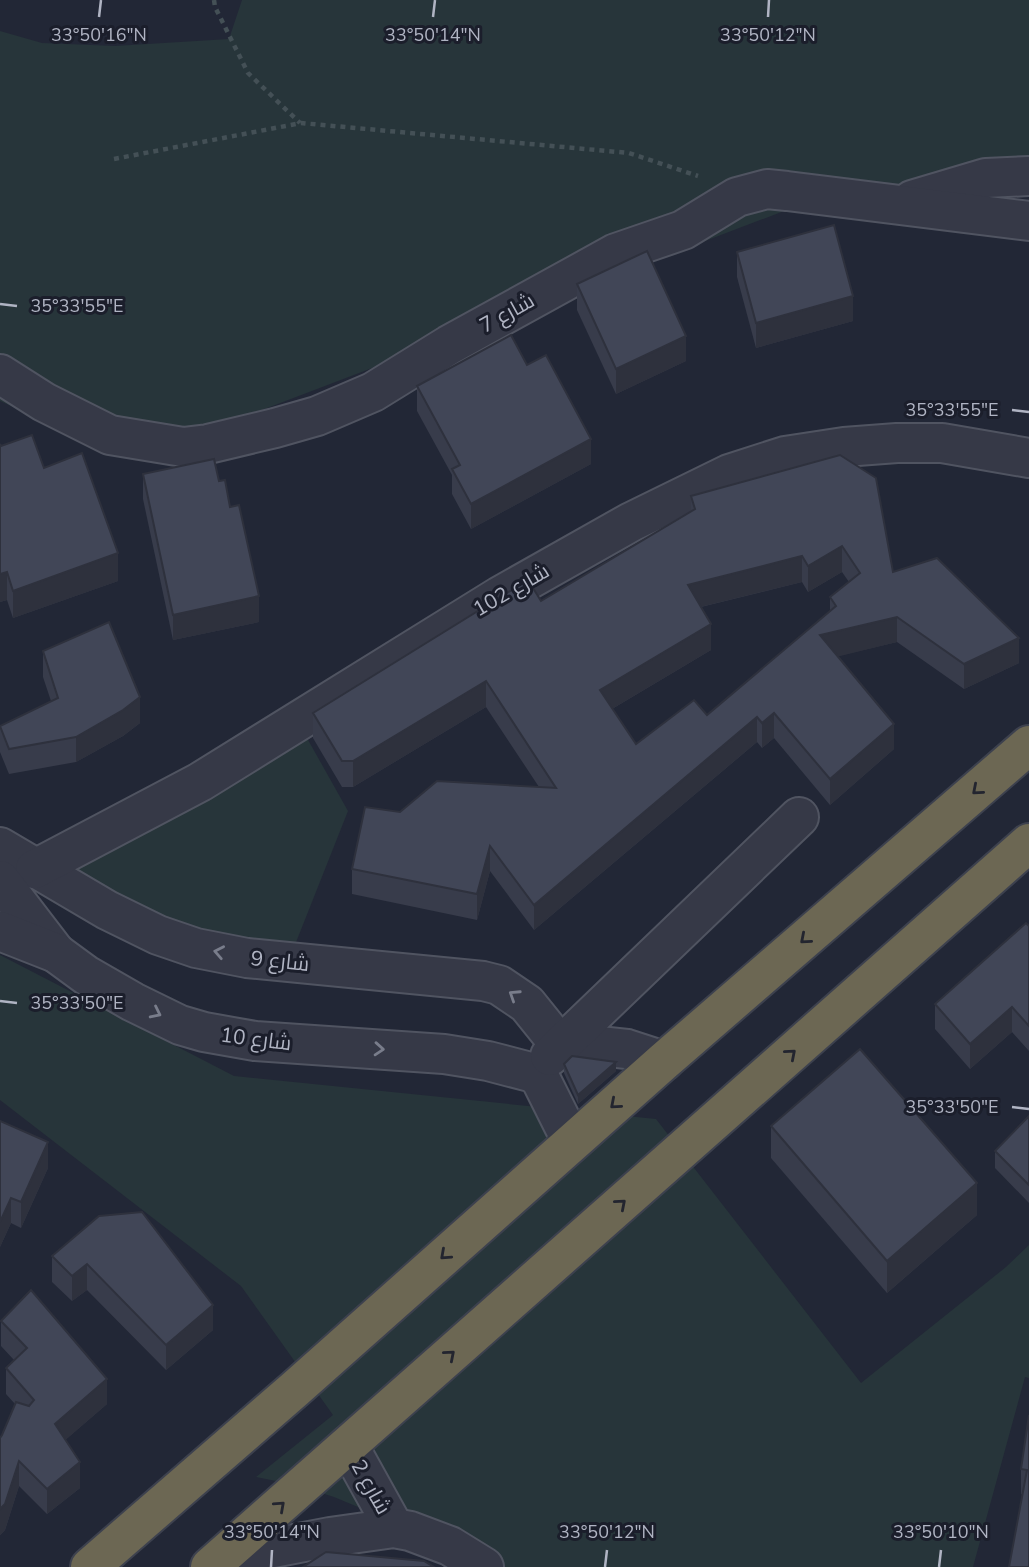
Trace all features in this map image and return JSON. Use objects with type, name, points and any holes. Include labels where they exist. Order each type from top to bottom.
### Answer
[{"type":"highway","points":[[90,1567],[664,1061],[1029,745]]},
{"type":"highway","points":[[216,1562],[1029,843]]},
{"type":"street","points":[[896,205],[986,178],[1029,176]]},
{"type":"street","name":"شارع 7","points":[[0,373],[54,407],[110,435],[183,447],[208,444],[317,416],[373,392],[449,345],[616,253],[683,230],[698,223],[715,209],[749,193],[787,191],[1029,221]]},
{"type":"street","name":"شارع 102","points":[[18,874],[200,782],[512,589],[631,522],[729,474],[785,456],[844,447],[897,443],[942,443],[1029,458]]},
{"type":"street","points":[[574,1140],[541,1080],[534,1073],[562,1042],[799,817]]},
{"type":"street","name":"شارع 9","points":[[0,847],[18,874],[107,910],[158,935],[196,948],[247,958],[483,981],[499,985],[527,1004],[552,1035],[562,1042]]},
{"type":"street","points":[[18,874],[56,953]]},
{"type":"street","name":"شارع 10","points":[[0,932],[56,953],[86,975],[133,1002],[180,1025],[204,1032],[255,1041],[444,1054],[488,1061],[534,1073]]},
{"type":"street","points":[[562,1042],[627,1049],[664,1061]]},
{"type":"street","name":"شارع 2","points":[[348,1445],[394,1528]]},
{"type":"street","name":"شارع 2","points":[[216,1562],[394,1528],[450,1546],[484,1567]]},
{"type":"path","points":[[214,0],[215,8],[248,73],[301,123]]},
{"type":"path","points":[[114,159],[301,123],[629,153],[749,193]]},
{"type":"shaded area","points":[[242,0],[1029,0],[1029,187],[784,211],[170,445],[47,422],[0,401],[0,31],[42,43],[115,46],[229,39]]},
{"type":"shaded area","points":[[303,731],[348,811],[289,960],[184,930],[48,861]]},
{"type":"shaded area","points":[[0,955],[234,1076],[656,1119],[861,1383],[1006,1267],[1029,1245],[1029,1378],[1025,1377],[973,1567],[452,1567],[370,1512],[296,1485],[256,1477],[333,1415],[241,1286],[0,1100]]},
{"type":"building","points":[[834,225],[853,296],[756,323],[737,252]]},
{"type":"building","points":[[647,251],[686,336],[616,369],[577,284]]},
{"type":"building","points":[[511,335],[527,365],[546,355],[591,439],[471,504],[452,469],[460,465],[417,386]]},
{"type":"building","points":[[32,435],[44,468],[82,453],[118,553],[13,591],[7,572],[0,574],[0,444],[1,446]]},
{"type":"building","points":[[840,455],[876,478],[893,572],[937,558],[1019,638],[964,664],[897,617],[820,635],[894,724],[830,779],[774,713],[762,723],[757,717],[534,905],[490,846],[477,894],[352,869],[365,807],[400,812],[437,781],[556,788],[486,681],[353,761],[342,761],[313,713],[528,580],[541,601],[695,509],[691,496]],"holes":[[[842,546],[860,573],[830,597],[836,606],[707,715],[694,700],[636,744],[600,690],[711,624],[688,585],[802,556],[808,566]]]},
{"type":"building","points":[[214,459],[219,481],[225,480],[230,507],[239,505],[259,596],[173,615],[143,474]]},
{"type":"building","points":[[109,622],[140,697],[76,737],[9,749],[0,726],[58,698],[43,651]]},
{"type":"building","points":[[1026,923],[1029,926],[1029,1026],[1012,1007],[970,1044],[935,1004]]},
{"type":"building","points":[[860,1049],[977,1183],[887,1261],[771,1126]]},
{"type":"building","points":[[572,1056],[616,1062],[578,1095],[564,1064]]},
{"type":"building","points":[[1029,1116],[1029,1185],[995,1151]]},
{"type":"building","points":[[0,1121],[48,1142],[21,1202],[11,1198],[0,1222]]},
{"type":"building","points":[[142,1212],[213,1305],[166,1345],[87,1264],[72,1276],[52,1256],[99,1216]]},
{"type":"building","points":[[31,1290],[107,1379],[55,1424],[80,1462],[47,1489],[19,1461],[5,1504],[0,1509],[0,1438],[16,1402],[29,1406],[34,1400],[6,1368],[27,1348],[1,1321]]},
{"type":"building","points":[[1029,1415],[1029,1567],[1009,1567],[1027,1470],[1021,1469]]},
{"type":"building","points":[[326,1552],[424,1561],[434,1567],[303,1567]]}]
